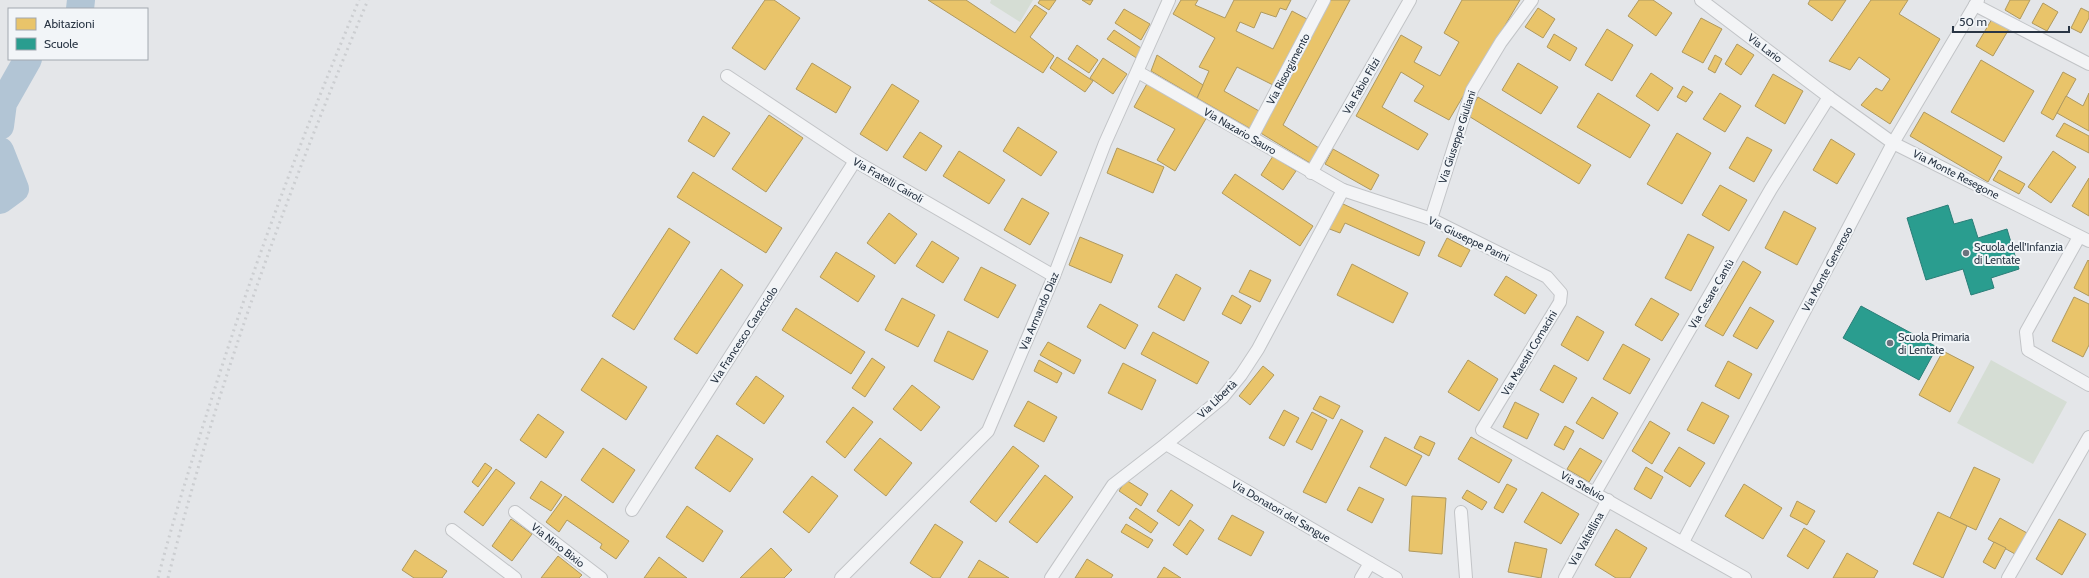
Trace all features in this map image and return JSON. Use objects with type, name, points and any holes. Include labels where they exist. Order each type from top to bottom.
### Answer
[{"type":"street","name":"Via Armando Diaz","points":[[842,578],[988,431],[1054,276],[1106,143],[1169,0]]},
{"type":"street","name":"Via Risorgimento","points":[[1252,137],[1324,0]]},
{"type":"street","name":"Via Fabio Filzi","points":[[1311,173],[1410,0]]},
{"type":"street","name":"Via Giuseppe Giuliani","points":[[1431,219],[1472,90],[1501,42],[1532,0]]},
{"type":"street","name":"Via Lario","points":[[1701,0],[1829,97]]},
{"type":"street","points":[[1977,3],[2089,64]]},
{"type":"street","name":"Via Monte Generoso","points":[[1683,542],[1893,143],[1977,3]]},
{"type":"street","name":"Via Nazario Sauro","points":[[1138,72],[1252,137],[1311,173],[1343,190]]},
{"type":"street","name":"Via Fratelli Cairoli","points":[[727,76],[855,161],[1054,276]]},
{"type":"street","name":"Via Monte Resegone","points":[[1829,97],[1893,143],[2084,239]]},
{"type":"street","name":"Via Cesare Cantù","points":[[1595,493],[1771,189],[1829,97]]},
{"type":"street","name":"Via Francesco Caracciolo","points":[[632,510],[855,161]]},
{"type":"street","name":"Via Giuseppe Parini","points":[[1343,190],[1431,219],[1548,277]]},
{"type":"street","name":"Via Libertà","points":[[1051,578],[1113,485],[1166,444],[1223,396],[1241,375],[1258,348],[1343,190]]},
{"type":"street","points":[[2084,239],[2026,332],[2028,350],[2089,385]]},
{"type":"street","name":"Via Maestri Comacini","points":[[1482,430],[1560,302],[1561,293],[1548,277]]},
{"type":"street","name":"Via Stelvio","points":[[1482,430],[1745,578]]},
{"type":"street","points":[[2008,578],[2089,436]]},
{"type":"street","name":"Via Donatori del Sangue","points":[[1166,444],[1396,578]]},
{"type":"street","name":"Via Valtellina","points":[[1565,578],[1608,500]]},
{"type":"street","name":"Via Nino Bixio","points":[[515,512],[601,578]]},
{"type":"street","points":[[1461,512],[1466,578]]},
{"type":"street","points":[[452,530],[515,578]]},
{"type":"street","points":[[1361,578],[1370,563]]},
{"type":"shaded area","points":[[991,0],[1033,0],[1020,22],[990,3]]},
{"type":"shaded area","points":[[1991,360],[2067,402],[2033,464],[1957,423]]},
{"type":"building: Abitazioni","points":[[765,0],[774,0],[800,18],[765,70],[732,48]]},
{"type":"building: Abitazioni","points":[[928,0],[966,0],[1015,33],[1035,5],[1047,13],[1030,37],[1054,56],[1043,73]]},
{"type":"building: Abitazioni","points":[[1040,0],[1056,0],[1049,10],[1038,3]]},
{"type":"building: Abitazioni","points":[[1082,0],[1093,0],[1090,5]]},
{"type":"building: Abitazioni","points":[[1181,0],[1198,0],[1195,5],[1225,18],[1234,0],[1291,0],[1286,10],[1280,8],[1276,17],[1261,12],[1254,28],[1240,22],[1236,31],[1273,49],[1292,11],[1307,19],[1273,85],[1237,67],[1224,91],[1259,111],[1251,129],[1197,98],[1209,71],[1199,67],[1215,38],[1173,14]]},
{"type":"building: Abitazioni","points":[[1329,0],[1350,0],[1283,125],[1319,148],[1310,163],[1259,132]]},
{"type":"building: Abitazioni","points":[[1462,0],[1520,0],[1449,120],[1414,101],[1424,86],[1401,72],[1382,107],[1428,134],[1418,150],[1356,116],[1401,35],[1422,47],[1414,62],[1440,76],[1459,42],[1444,33]]},
{"type":"building: Abitazioni","points":[[1639,0],[1653,0],[1672,13],[1656,36],[1628,16]]},
{"type":"building: Abitazioni","points":[[1810,0],[1846,0],[1832,21],[1808,4]]},
{"type":"building: Abitazioni","points":[[1871,0],[1908,0],[1899,14],[1940,39],[1890,124],[1861,105],[1876,88],[1882,91],[1890,79],[1859,57],[1850,70],[1829,61]]},
{"type":"building: Abitazioni","points":[[2010,0],[2030,0],[2020,19],[2005,10]]},
{"type":"building: Abitazioni","points":[[2043,3],[2058,12],[2047,31],[2032,23]]},
{"type":"building: Abitazioni","points":[[1538,8],[1555,19],[1543,38],[1525,27]]},
{"type":"building: Abitazioni","points":[[2081,8],[2089,12],[2089,18],[2081,33],[2071,28]]},
{"type":"building: Abitazioni","points":[[1124,9],[1150,24],[1141,40],[1115,23]]},
{"type":"building: Abitazioni","points":[[1701,18],[1722,29],[1703,63],[1682,52]]},
{"type":"building: Abitazioni","points":[[1992,19],[2009,29],[1993,56],[1976,46]]},
{"type":"building: Abitazioni","points":[[1607,29],[1633,45],[1612,81],[1585,65]]},
{"type":"building: Abitazioni","points":[[1114,30],[1144,50],[1138,59],[1107,39]]},
{"type":"building: Abitazioni","points":[[1554,34],[1577,48],[1570,61],[1547,47]]},
{"type":"building: Abitazioni","points":[[1737,44],[1754,55],[1741,75],[1725,64]]},
{"type":"building: Abitazioni","points":[[1077,45],[1098,60],[1089,73],[1068,59]]},
{"type":"building: Abitazioni","points":[[1157,55],[1203,85],[1197,98],[1151,71]]},
{"type":"building: Abitazioni","points":[[1715,55],[1722,59],[1715,73],[1708,69]]},
{"type":"building: Abitazioni","points":[[1057,57],[1093,81],[1085,92],[1050,68]]},
{"type":"building: Abitazioni","points":[[1103,58],[1127,74],[1113,94],[1090,78]]},
{"type":"building: Abitazioni","points":[[1981,60],[2034,91],[2004,142],[1951,112]]},
{"type":"building: Abitazioni","points":[[812,63],[851,87],[836,113],[796,89]]},
{"type":"building: Abitazioni","points":[[1518,63],[1558,87],[1541,114],[1502,90]]},
{"type":"building: Abitazioni","points":[[2063,72],[2076,79],[2053,120],[2041,113]]},
{"type":"building: Abitazioni","points":[[1651,73],[1673,88],[1658,111],[1636,96]]},
{"type":"building: Abitazioni","points":[[1773,74],[1803,91],[1785,124],[1755,106]]},
{"type":"building: Abitazioni","points":[[1148,82],[1207,117],[1175,171],[1157,160],[1175,129],[1134,107]]},
{"type":"building: Abitazioni","points":[[892,84],[919,101],[887,151],[860,134]]},
{"type":"building: Abitazioni","points":[[1683,86],[1693,92],[1686,102],[1677,97]]},
{"type":"building: Abitazioni","points":[[1598,93],[1650,125],[1630,158],[1577,127]]},
{"type":"building: Abitazioni","points":[[1720,93],[1741,106],[1725,132],[1703,119]]},
{"type":"building: Abitazioni","points":[[2089,93],[2089,131],[2057,113],[2066,96],[2083,106]]},
{"type":"building: Abitazioni","points":[[1478,97],[1591,165],[1579,184],[1467,115]]},
{"type":"building: Abitazioni","points":[[1924,112],[2002,157],[1988,182],[1910,136]]},
{"type":"building: Abitazioni","points":[[769,115],[803,138],[766,192],[732,169]]},
{"type":"building: Abitazioni","points":[[703,116],[730,133],[714,157],[688,141]]},
{"type":"building: Abitazioni","points":[[2064,123],[2089,136],[2089,153],[2056,136]]},
{"type":"building: Abitazioni","points":[[1018,127],[1057,152],[1041,176],[1003,151]]},
{"type":"building: Abitazioni","points":[[920,132],[942,146],[926,171],[903,157]]},
{"type":"building: Abitazioni","points":[[1677,133],[1711,153],[1682,204],[1647,184]]},
{"type":"building: Abitazioni","points":[[1747,137],[1772,150],[1754,182],[1729,168]]},
{"type":"building: Abitazioni","points":[[1831,139],[1855,154],[1837,184],[1813,170]]},
{"type":"building: Abitazioni","points":[[1117,148],[1164,167],[1153,193],[1107,173]]},
{"type":"building: Abitazioni","points":[[1333,149],[1379,175],[1371,190],[1325,164]]},
{"type":"building: Abitazioni","points":[[959,151],[1005,180],[989,204],[943,176]]},
{"type":"building: Abitazioni","points":[[2053,151],[2076,167],[2051,203],[2028,187]]},
{"type":"building: Abitazioni","points":[[1273,156],[1296,171],[1283,190],[1261,175]]},
{"type":"building: Abitazioni","points":[[1999,170],[2025,184],[2019,194],[1993,180]]},
{"type":"building: Abitazioni","points":[[693,172],[782,228],[766,253],[677,197]]},
{"type":"building: Abitazioni","points":[[1235,174],[1313,226],[1300,246],[1222,193]]},
{"type":"building: Abitazioni","points":[[2089,178],[2089,216],[2072,206]]},
{"type":"building: Abitazioni","points":[[1720,185],[1747,200],[1729,231],[1702,215]]},
{"type":"building: Abitazioni","points":[[1022,198],[1049,213],[1030,245],[1004,230]]},
{"type":"building: Abitazioni","points":[[1341,203],[1425,242],[1419,256],[1345,223],[1340,233],[1327,228]]},
{"type":"building: Abitazioni","points":[[1784,211],[1816,228],[1797,265],[1765,248]]},
{"type":"building: Abitazioni","points":[[889,213],[917,234],[895,264],[867,243]]},
{"type":"building: Abitazioni","points":[[669,228],[690,242],[634,330],[612,316]]},
{"type":"building: Abitazioni","points":[[1688,234],[1714,247],[1691,291],[1665,278]]},
{"type":"building: Abitazioni","points":[[1080,237],[1123,255],[1111,283],[1069,265]]},
{"type":"building: Abitazioni","points":[[1447,238],[1470,250],[1461,267],[1438,256]]},
{"type":"building: Abitazioni","points":[[932,241],[959,258],[943,283],[916,266]]},
{"type":"building: Abitazioni","points":[[836,252],[875,276],[858,302],[820,277]]},
{"type":"building: Abitazioni","points":[[2088,260],[2089,261],[2089,296],[2074,288]]},
{"type":"building: Abitazioni","points":[[1743,261],[1761,272],[1723,336],[1705,326]]},
{"type":"building: Abitazioni","points":[[1352,264],[1408,293],[1393,323],[1337,295]]},
{"type":"building: Abitazioni","points":[[981,267],[1016,285],[998,318],[964,300]]},
{"type":"building: Abitazioni","points":[[721,269],[743,285],[697,354],[674,339]]},
{"type":"building: Abitazioni","points":[[1250,270],[1271,280],[1260,302],[1239,292]]},
{"type":"building: Abitazioni","points":[[1176,274],[1201,288],[1184,321],[1158,307]]},
{"type":"building: Abitazioni","points":[[1506,276],[1537,295],[1525,314],[1494,295]]},
{"type":"building: Abitazioni","points":[[1232,295],[1251,306],[1241,324],[1222,314]]},
{"type":"building: Abitazioni","points":[[2074,297],[2089,304],[2089,345],[2083,357],[2052,341]]},
{"type":"building: Abitazioni","points":[[902,298],[935,315],[918,347],[885,330]]},
{"type":"building: Abitazioni","points":[[1651,298],[1679,314],[1662,341],[1635,325]]},
{"type":"building: Abitazioni","points":[[1100,304],[1138,325],[1125,349],[1087,327]]},
{"type":"building: Abitazioni","points":[[1750,307],[1774,321],[1757,349],[1733,336]]},
{"type":"building: Abitazioni","points":[[796,308],[865,352],[851,374],[782,330]]},
{"type":"building: Abitazioni","points":[[1577,316],[1604,332],[1588,361],[1561,345]]},
{"type":"building: Abitazioni","points":[[948,331],[988,351],[973,380],[934,361]]},
{"type":"building: Abitazioni","points":[[1153,332],[1209,362],[1197,384],[1141,354]]},
{"type":"building: Abitazioni","points":[[1048,342],[1081,360],[1074,374],[1040,355]]},
{"type":"building: Abitazioni","points":[[1623,344],[1650,359],[1630,394],[1603,379]]},
{"type":"building: Abitazioni","points":[[1943,351],[1974,367],[1950,412],[1919,395]]},
{"type":"building: Abitazioni","points":[[602,358],[647,387],[626,420],[581,390]]},
{"type":"building: Abitazioni","points":[[872,358],[885,367],[865,397],[852,388]]},
{"type":"building: Abitazioni","points":[[1039,360],[1062,373],[1057,383],[1034,371]]},
{"type":"building: Abitazioni","points":[[1468,360],[1498,379],[1479,411],[1448,392]]},
{"type":"building: Abitazioni","points":[[1728,361],[1752,374],[1739,399],[1715,386]]},
{"type":"building: Abitazioni","points":[[1123,363],[1156,380],[1142,410],[1108,393]]},
{"type":"building: Abitazioni","points":[[1554,365],[1577,378],[1563,403],[1540,390]]},
{"type":"building: Abitazioni","points":[[1263,366],[1274,375],[1250,405],[1239,396]]},
{"type":"building: Abitazioni","points":[[756,376],[784,396],[764,424],[736,404]]},
{"type":"building: Abitazioni","points":[[912,385],[940,407],[921,431],[893,409]]},
{"type":"building: Abitazioni","points":[[1320,396],[1340,406],[1333,419],[1313,409]]},
{"type":"building: Abitazioni","points":[[1592,397],[1618,413],[1603,439],[1576,423]]},
{"type":"building: Abitazioni","points":[[1028,401],[1057,417],[1044,442],[1014,426]]},
{"type":"building: Abitazioni","points":[[1515,402],[1539,414],[1527,439],[1503,427]]},
{"type":"building: Abitazioni","points":[[1702,402],[1729,416],[1714,444],[1687,430]]},
{"type":"building: Abitazioni","points":[[853,407],[873,422],[845,458],[826,442]]},
{"type":"building: Abitazioni","points":[[1284,410],[1299,418],[1284,446],[1269,438]]},
{"type":"building: Abitazioni","points":[[1312,412],[1327,420],[1312,450],[1296,442]]},
{"type":"building: Abitazioni","points":[[538,414],[564,432],[546,458],[520,440]]},
{"type":"building: Abitazioni","points":[[1341,419],[1363,431],[1326,503],[1303,492]]},
{"type":"building: Abitazioni","points":[[1650,421],[1670,433],[1652,464],[1632,451]]},
{"type":"building: Abitazioni","points":[[1565,426],[1574,431],[1564,450],[1554,445]]},
{"type":"building: Abitazioni","points":[[717,435],[753,459],[730,492],[695,468]]},
{"type":"building: Abitazioni","points":[[1420,436],[1435,443],[1429,456],[1414,448]]},
{"type":"building: Abitazioni","points":[[1385,437],[1422,456],[1406,486],[1370,467]]},
{"type":"building: Abitazioni","points":[[1471,437],[1512,460],[1499,483],[1458,459]]},
{"type":"building: Abitazioni","points":[[880,438],[912,463],[886,496],[854,470]]},
{"type":"building: Abitazioni","points":[[1013,446],[1039,466],[996,522],[970,502]]},
{"type":"building: Abitazioni","points":[[1679,447],[1705,463],[1690,487],[1664,471]]},
{"type":"building: Abitazioni","points":[[603,448],[635,470],[613,503],[581,480]]},
{"type":"building: Abitazioni","points":[[1580,448],[1602,461],[1589,482],[1567,469]]},
{"type":"building: Abitazioni","points":[[485,463],[492,468],[478,487],[472,482]]},
{"type":"building: Abitazioni","points":[[1646,467],[1663,477],[1651,499],[1634,489]]},
{"type":"building: Abitazioni","points":[[1974,467],[2000,479],[1976,530],[1950,518]]},
{"type":"building: Abitazioni","points":[[496,469],[515,483],[483,526],[464,512]]},
{"type":"building: Abitazioni","points":[[1045,475],[1073,497],[1037,543],[1009,522]]},
{"type":"building: Abitazioni","points":[[812,476],[838,496],[809,533],[783,512]]},
{"type":"building: Abitazioni","points":[[1126,480],[1148,494],[1141,506],[1119,491]]},
{"type":"building: Abitazioni","points":[[541,481],[562,495],[551,511],[530,498]]},
{"type":"building: Abitazioni","points":[[1507,484],[1517,489],[1503,513],[1494,508]]},
{"type":"building: Abitazioni","points":[[1744,484],[1782,508],[1763,539],[1725,516]]},
{"type":"building: Abitazioni","points":[[1359,487],[1384,499],[1372,523],[1347,510]]},
{"type":"building: Abitazioni","points":[[1171,490],[1193,505],[1179,526],[1157,511]]},
{"type":"building: Abitazioni","points":[[1467,490],[1487,502],[1482,510],[1462,498]]},
{"type":"building: Abitazioni","points":[[1542,492],[1579,514],[1561,544],[1524,522]]},
{"type":"building: Abitazioni","points":[[565,496],[629,541],[616,559],[600,548],[602,544],[567,520],[559,532],[546,522]]},
{"type":"building: Abitazioni","points":[[1412,496],[1446,498],[1442,554],[1409,551]]},
{"type":"building: Abitazioni","points":[[1797,501],[1815,511],[1807,525],[1790,516]]},
{"type":"building: Abitazioni","points":[[687,506],[723,531],[703,562],[666,537]]},
{"type":"building: Abitazioni","points":[[1136,508],[1158,523],[1151,533],[1129,518]]},
{"type":"building: Abitazioni","points":[[1938,512],[1967,526],[1943,578],[1913,564]]},
{"type":"building: Abitazioni","points":[[1232,515],[1264,532],[1251,556],[1218,539]]},
{"type":"building: Abitazioni","points":[[2000,518],[2027,533],[2015,554],[1988,539]]},
{"type":"building: Abitazioni","points":[[511,519],[532,534],[512,561],[492,546]]},
{"type":"building: Abitazioni","points":[[2059,519],[2086,534],[2062,575],[2036,559]]},
{"type":"building: Abitazioni","points":[[1190,520],[1204,530],[1187,555],[1173,545]]},
{"type":"building: Abitazioni","points":[[935,524],[963,542],[940,578],[933,578],[910,563]]},
{"type":"building: Abitazioni","points":[[1126,524],[1153,540],[1148,548],[1121,532]]},
{"type":"building: Abitazioni","points":[[1804,528],[1825,541],[1808,569],[1787,556]]},
{"type":"building: Abitazioni","points":[[1616,529],[1647,548],[1630,578],[1616,578],[1595,565]]},
{"type":"building: Abitazioni","points":[[1515,542],[1547,549],[1541,578],[1508,572]]},
{"type":"building: Abitazioni","points":[[1994,542],[2006,548],[1995,569],[1983,562]]},
{"type":"building: Abitazioni","points":[[771,548],[792,570],[784,578],[740,578]]},
{"type":"building: Abitazioni","points":[[415,550],[447,571],[442,578],[414,578],[402,570]]},
{"type":"building: Abitazioni","points":[[1847,553],[1878,571],[1874,578],[1833,578]]},
{"type":"building: Abitazioni","points":[[558,556],[582,575],[579,578],[541,578]]},
{"type":"building: Abitazioni","points":[[659,557],[687,578],[644,578]]},
{"type":"building: Abitazioni","points":[[1087,559],[1113,575],[1111,578],[1075,578]]},
{"type":"building: Abitazioni","points":[[979,560],[1009,578],[968,578]]},
{"type":"building: Abitazioni","points":[[1164,567],[1181,578],[1157,578]]},
{"type":"building: Scuole","name":"Scuola dell’Infanzia di Lentate","points":[[1948,205],[1954,224],[1972,219],[1978,238],[2007,229],[2019,269],[1991,278],[1994,288],[1971,295],[1963,269],[1926,280],[1907,218]]},
{"type":"building: Scuole","name":"Scuola Primaria di Lentate","points":[[1861,306],[1937,347],[1919,380],[1843,338]]},
{"type":"waterway","points":[[80,8],[81,0]]},
{"type":"waterway","points":[[0,126],[3,103],[27,60]]},
{"type":"waterway","points":[[0,151],[15,189],[0,200]]},
{"type":"railway","points":[[158,578],[189,470],[225,355],[298,151],[359,0]]},
{"type":"railway","points":[[168,578],[209,431],[257,285],[310,142],[368,0]]},
{"type":"place","name":"Scuola dell’Infanzia di Lentate","points":[[1966,253]]},
{"type":"place","name":"Scuola Primaria di Lentate","points":[[1890,343]]}]
